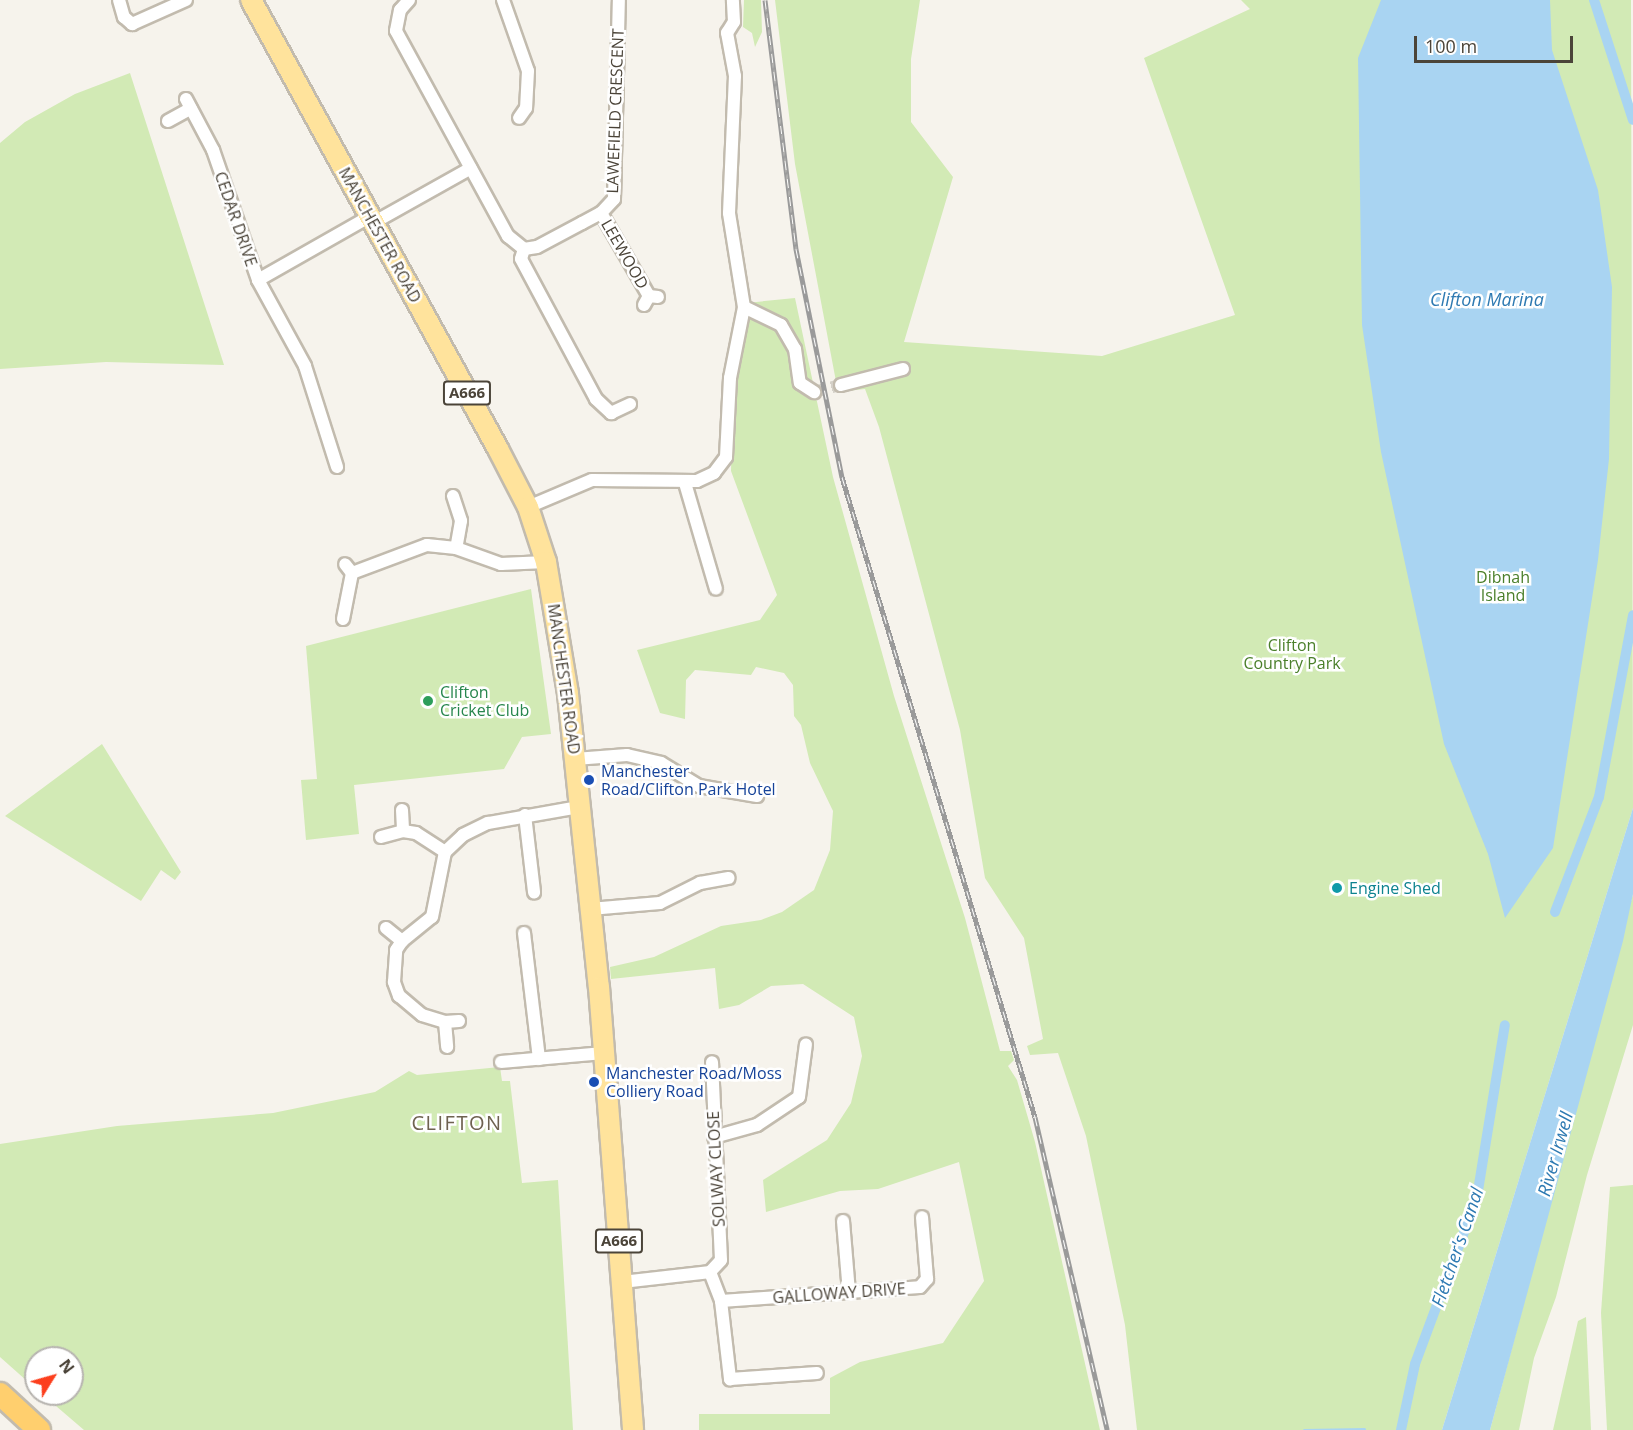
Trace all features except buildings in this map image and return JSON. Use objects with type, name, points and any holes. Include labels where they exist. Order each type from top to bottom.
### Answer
[{"type":"highway","points":[[0,1394],[39,1430]]},
{"type":"main road","name":"MANCHESTER ROAD","points":[[251,0],[528,507],[546,562],[559,628],[575,759],[604,1053],[633,1430]]},
{"type":"street","points":[[119,0],[124,17],[132,24],[186,0]]},
{"type":"street","points":[[409,0],[400,10],[396,31],[508,236],[524,249],[521,259],[596,399],[611,412],[630,404]]},
{"type":"street","points":[[503,0],[528,71],[526,108],[519,118]]},
{"type":"street","name":"LAWEFIELD CRESCENT","points":[[524,249],[537,247],[601,213],[615,194],[619,0]]},
{"type":"street","points":[[528,507],[592,480],[684,483],[710,476],[726,457],[730,378],[744,307],[729,213],[735,76],[723,33],[734,22],[733,0]]},
{"type":"street","name":"CEDAR DRIVE","points":[[168,121],[188,104],[213,150],[258,280],[371,220]]},
{"type":"street","points":[[371,220],[471,168]]},
{"type":"street","name":"LEEWOOD","points":[[601,213],[650,300]]},
{"type":"street","points":[[258,280],[305,366],[337,467]]},
{"type":"street","points":[[744,307],[781,325],[795,350],[800,383],[814,392]]},
{"type":"street","points":[[841,384],[903,369]]},
{"type":"street","points":[[684,483],[715,589]]},
{"type":"street","points":[[453,496],[461,521],[456,548]]},
{"type":"street","points":[[343,619],[349,569],[380,565],[418,546],[456,548],[501,564],[546,562]]},
{"type":"street","points":[[575,759],[627,755],[661,763],[699,786],[757,796]]},
{"type":"street","points":[[459,1021],[445,1022],[422,1015],[399,996],[394,982],[394,962],[402,941],[432,917],[446,852],[475,828],[525,815],[579,807]]},
{"type":"street","points":[[402,810],[403,831]]},
{"type":"street","points":[[525,815],[527,875],[534,892]]},
{"type":"street","points":[[381,837],[403,831],[426,837],[446,852]]},
{"type":"street","points":[[590,909],[660,903],[706,881],[729,878]]},
{"type":"street","points":[[386,928],[402,941]]},
{"type":"street","points":[[524,933],[539,1059]]},
{"type":"street","points":[[445,1022],[447,1047]]},
{"type":"street","points":[[714,1137],[757,1125],[799,1097],[806,1044]]},
{"type":"street","points":[[501,1062],[604,1053]]},
{"type":"street","name":"SOLWAY CLOSE","points":[[710,1272],[721,1260],[712,1062]]},
{"type":"street","name":"GALLOWAY DRIVE","points":[[720,1301],[925,1285],[922,1217]]},
{"type":"street","points":[[843,1221],[849,1292]]},
{"type":"street","points":[[622,1282],[710,1272],[720,1301],[730,1379],[817,1373]]},
{"type":"green space","points":[[744,0],[761,0],[762,32],[755,47],[752,33],[743,27]]},
{"type":"green space","name":"Clifton Country Park","points":[[775,0],[920,0],[911,59],[911,122],[953,177],[904,342],[1102,356],[1235,315],[1144,58],[1250,9],[1241,0],[1631,0],[1633,808],[1442,1430],[1137,1430],[1125,1325],[1086,1136],[1058,1053],[1030,1055],[1027,1046],[1043,1039],[1024,938],[985,878],[960,730],[879,427],[865,389],[838,392],[795,164]]},
{"type":"green space","points":[[130,73],[224,365],[106,362],[0,369],[0,143],[25,122],[75,94]]},
{"type":"green space","points":[[795,298],[833,477],[894,696],[965,918],[1000,1051],[1011,1051],[1014,1060],[1008,1066],[1017,1080],[1035,1142],[1100,1430],[699,1430],[699,1414],[830,1414],[830,1378],[860,1362],[943,1343],[984,1281],[959,1162],[878,1189],[840,1191],[766,1212],[763,1180],[827,1140],[851,1103],[862,1056],[854,1017],[803,984],[771,986],[739,1005],[719,1009],[715,968],[611,979],[610,967],[654,957],[721,926],[761,920],[782,912],[814,890],[830,850],[833,811],[810,763],[801,725],[794,716],[793,685],[784,673],[756,667],[751,675],[695,670],[686,680],[685,719],[660,713],[637,650],[760,620],[777,595],[731,471],[733,373],[746,303]]},
{"type":"green space","name":"Clifton Cricket Club","points":[[531,589],[551,734],[522,737],[504,769],[354,785],[359,834],[306,840],[301,780],[317,779],[306,646]]},
{"type":"green space","points":[[102,744],[181,872],[175,880],[161,870],[141,901],[5,816]]},
{"type":"green space","points":[[1633,894],[1633,1025],[1587,1175],[1556,1297],[1534,1358],[1519,1430],[1490,1430]]},
{"type":"green space","points":[[500,1067],[502,1081],[510,1081],[522,1183],[558,1180],[573,1430],[84,1430],[56,1406],[84,1406],[84,1346],[24,1346],[24,1378],[0,1357],[0,1144],[117,1126],[273,1113],[375,1092],[409,1071],[417,1075]]},
{"type":"green space","points":[[1633,1185],[1633,1430],[1607,1430],[1601,1313],[1610,1187]]},
{"type":"green space","points":[[1586,1317],[1591,1430],[1553,1430],[1578,1321]]},
{"type":"water","name":"Clifton Marina","points":[[1381,0],[1550,0],[1552,50],[1598,190],[1612,287],[1609,459],[1598,560],[1553,848],[1505,918],[1488,854],[1444,744],[1381,452],[1362,325],[1358,58]]},
{"type":"water","name":"River Irwell","points":[[1633,808],[1633,894],[1623,941],[1490,1430],[1442,1430]]},
{"type":"waterway","points":[[1594,0],[1633,120]]},
{"type":"waterway","points":[[1555,912],[1599,797],[1633,615]]},
{"type":"waterway","name":"Fletcher's Canal","points":[[1401,1430],[1415,1364],[1477,1197],[1505,1025]]},
{"type":"waterway","points":[[1304,1430],[1364,1429]]},
{"type":"tunnel","points":[[814,392],[841,385]]},
{"type":"railway","points":[[765,0],[796,249],[842,477],[1035,1117],[1107,1430]]},
{"type":"place","name":"Clifton Cricket Club","points":[[428,701]]},
{"type":"place","name":"Manchester Road/Clifton Park Hotel","points":[[589,780]]},
{"type":"place","name":"Engine Shed","points":[[1337,888]]},
{"type":"place","name":"Manchester Road/Moss Colliery Road","points":[[594,1082]]},
{"type":"district","name":"CLIFTON","points":[[457,1122]]},
{"type":"park label","name":"Dibnah Island","points":[[1503,586]]}]
